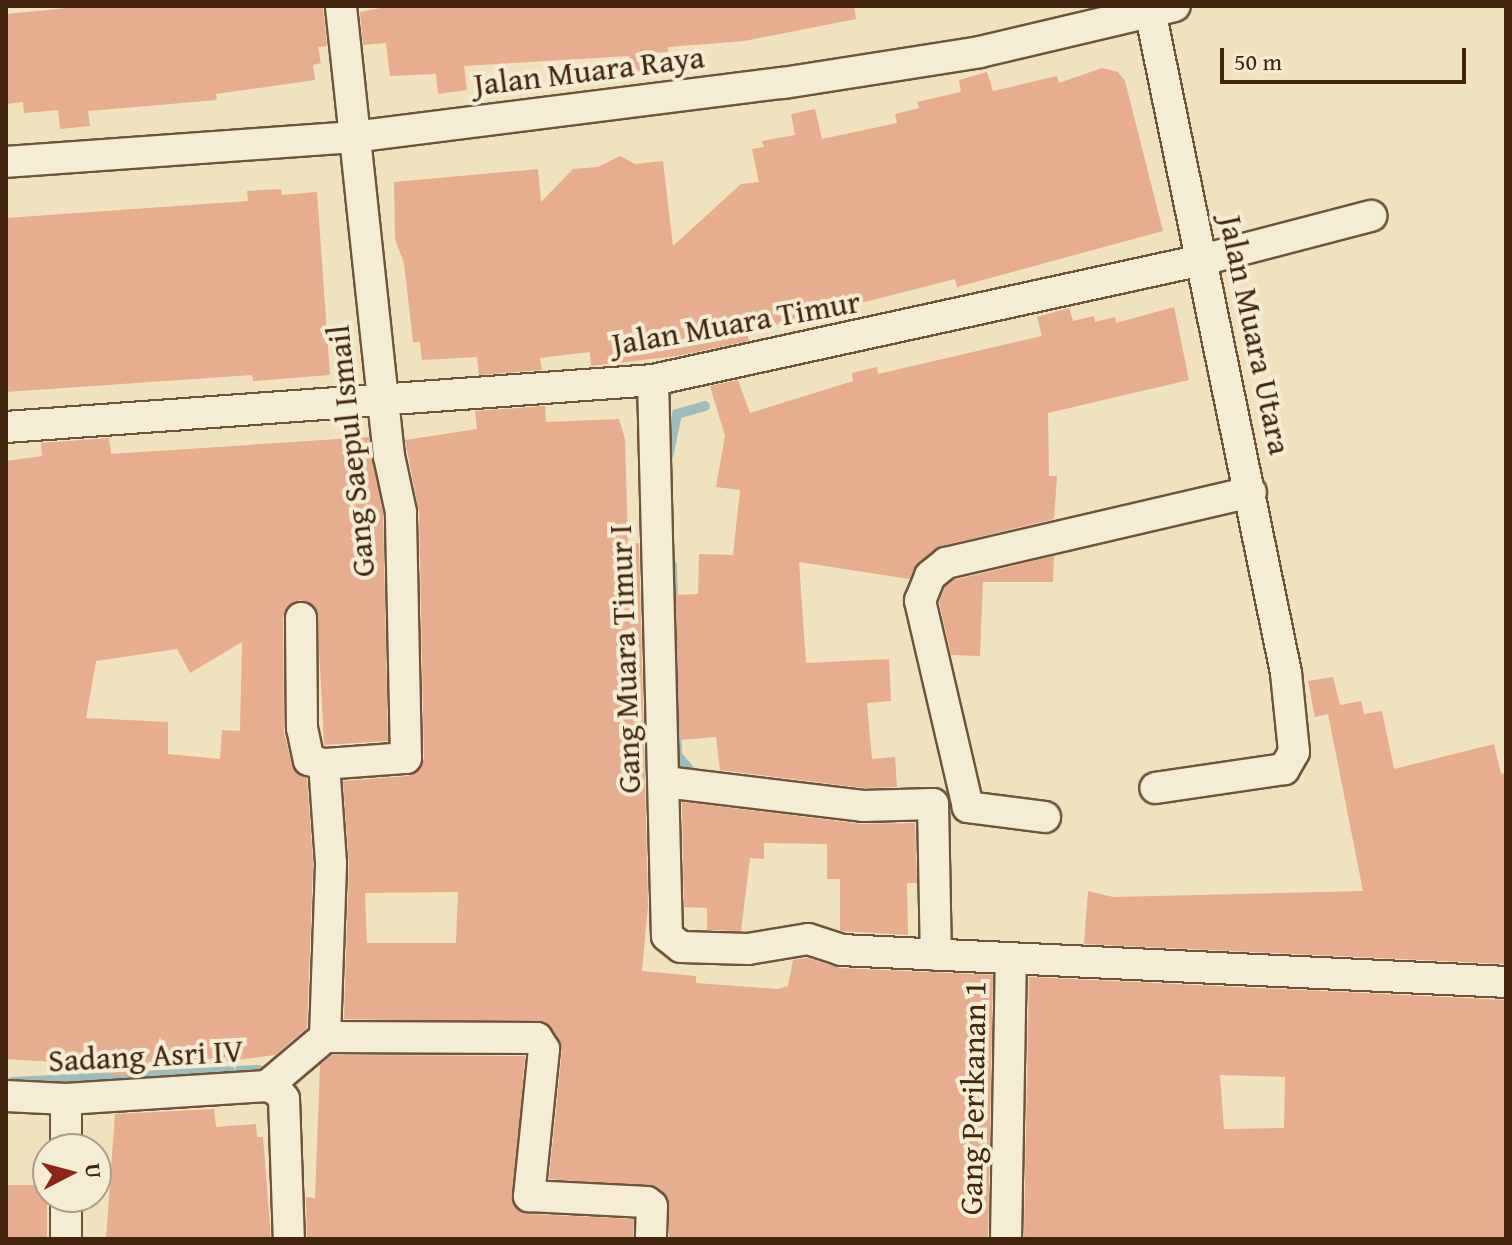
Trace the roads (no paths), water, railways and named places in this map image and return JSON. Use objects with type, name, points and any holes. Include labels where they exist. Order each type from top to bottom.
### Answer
[{"type":"street","name":"Gang Saepul Ismail","points":[[324,764],[406,758],[401,512],[353,137],[341,6]]},
{"type":"street","name":"Jalan Muara Raya","points":[[6,162],[353,137],[783,83],[980,52],[1158,8]]},
{"type":"street","name":"Jalan Muara Utara","points":[[1155,788],[1284,769],[1294,752],[1286,673],[1202,260],[1158,8]]},
{"type":"street","name":"Jalan Muara Timur","points":[[6,427],[653,380],[1202,260],[1371,216]]},
{"type":"street","name":"Gang Muara Timur I","points":[[653,380],[667,936],[681,947],[696,950],[748,949],[808,939],[841,950],[936,955]]},
{"type":"street","points":[[1045,817],[968,807],[920,601],[930,576],[946,563],[1251,492]]},
{"type":"street","points":[[301,618],[302,728],[309,760],[324,764],[331,863],[325,1037]]},
{"type":"street","points":[[665,782],[863,806],[933,804],[936,955],[1506,982]]},
{"type":"street","name":"Gang Perikanan 1","points":[[1006,1239],[1011,958]]},
{"type":"street","points":[[289,1239],[275,1085],[325,1037],[537,1038],[544,1049],[529,1196],[647,1202],[652,1206],[651,1239]]},
{"type":"street","name":"Sadang Asri IV","points":[[6,1096],[66,1099],[275,1085]]},
{"type":"street","points":[[66,1099],[66,1133]]},
{"type":"street","points":[[66,1213],[66,1239]]},
{"type":"waterway","points":[[668,457],[677,414],[705,406]]},
{"type":"waterway","points":[[672,565],[677,755],[696,778]]},
{"type":"waterway","points":[[12,1082],[258,1070],[271,1075]]}]
